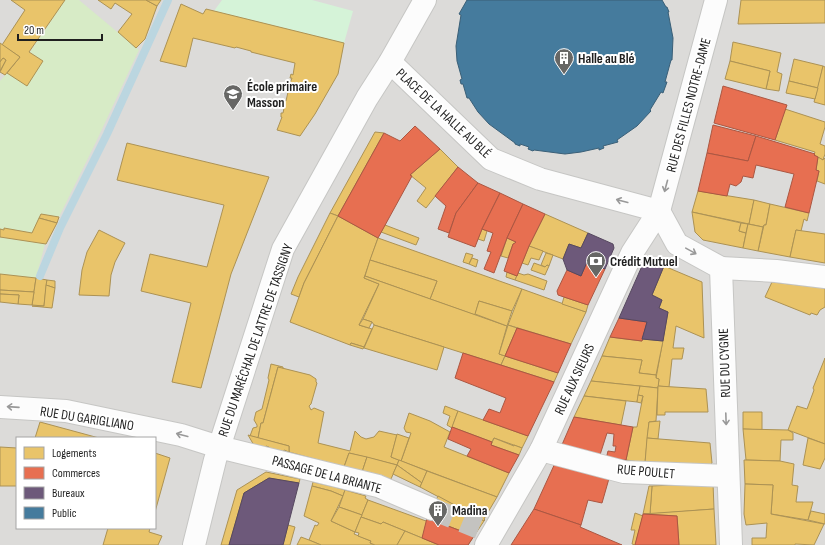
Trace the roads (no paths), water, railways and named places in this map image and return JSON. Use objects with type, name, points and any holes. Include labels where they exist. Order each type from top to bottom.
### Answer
[{"type":"street","name":"PLACE DE LA HALLE AU BLÉ","points":[[425,0],[390,62],[491,159],[540,179],[659,211]]},
{"type":"street","name":"RUE DES FILLES NOTRE-DAME","points":[[659,211],[716,0]]},
{"type":"street","name":"RUE DU MARÉCHAL DE LATTRE DE TASSIGNY","points":[[194,545],[215,460],[283,249],[367,98],[390,62]]},
{"type":"street","points":[[659,211],[677,244],[721,268],[776,271],[825,277]]},
{"type":"street","name":"RUE AUX SIEURS","points":[[486,536],[541,450],[632,253],[659,211]]},
{"type":"street","name":"RUE DU CYGNE","points":[[721,268],[731,545]]},
{"type":"street","name":"RUE DU GARIGLIANO","points":[[0,406],[66,411],[181,435],[219,447]]},
{"type":"street","name":"PASSAGE DE LA BRIANTE","points":[[219,447],[378,486],[432,508]]},
{"type":"street","name":"RUE POULET","points":[[541,450],[624,472],[728,476]]},
{"type":"waterway","points":[[40,276],[60,228],[107,134],[168,0]]},
{"type":"tunnel","points":[[432,509],[479,528]]},
{"type":"place","name":"Halle au Blé","points":[[564,75]]},
{"type":"place","name":"École primaire Masson","points":[[233,111]]},
{"type":"place","name":"Crédit Mutuel","points":[[596,278]]},
{"type":"place","name":"Madina","points":[[438,527]]}]
